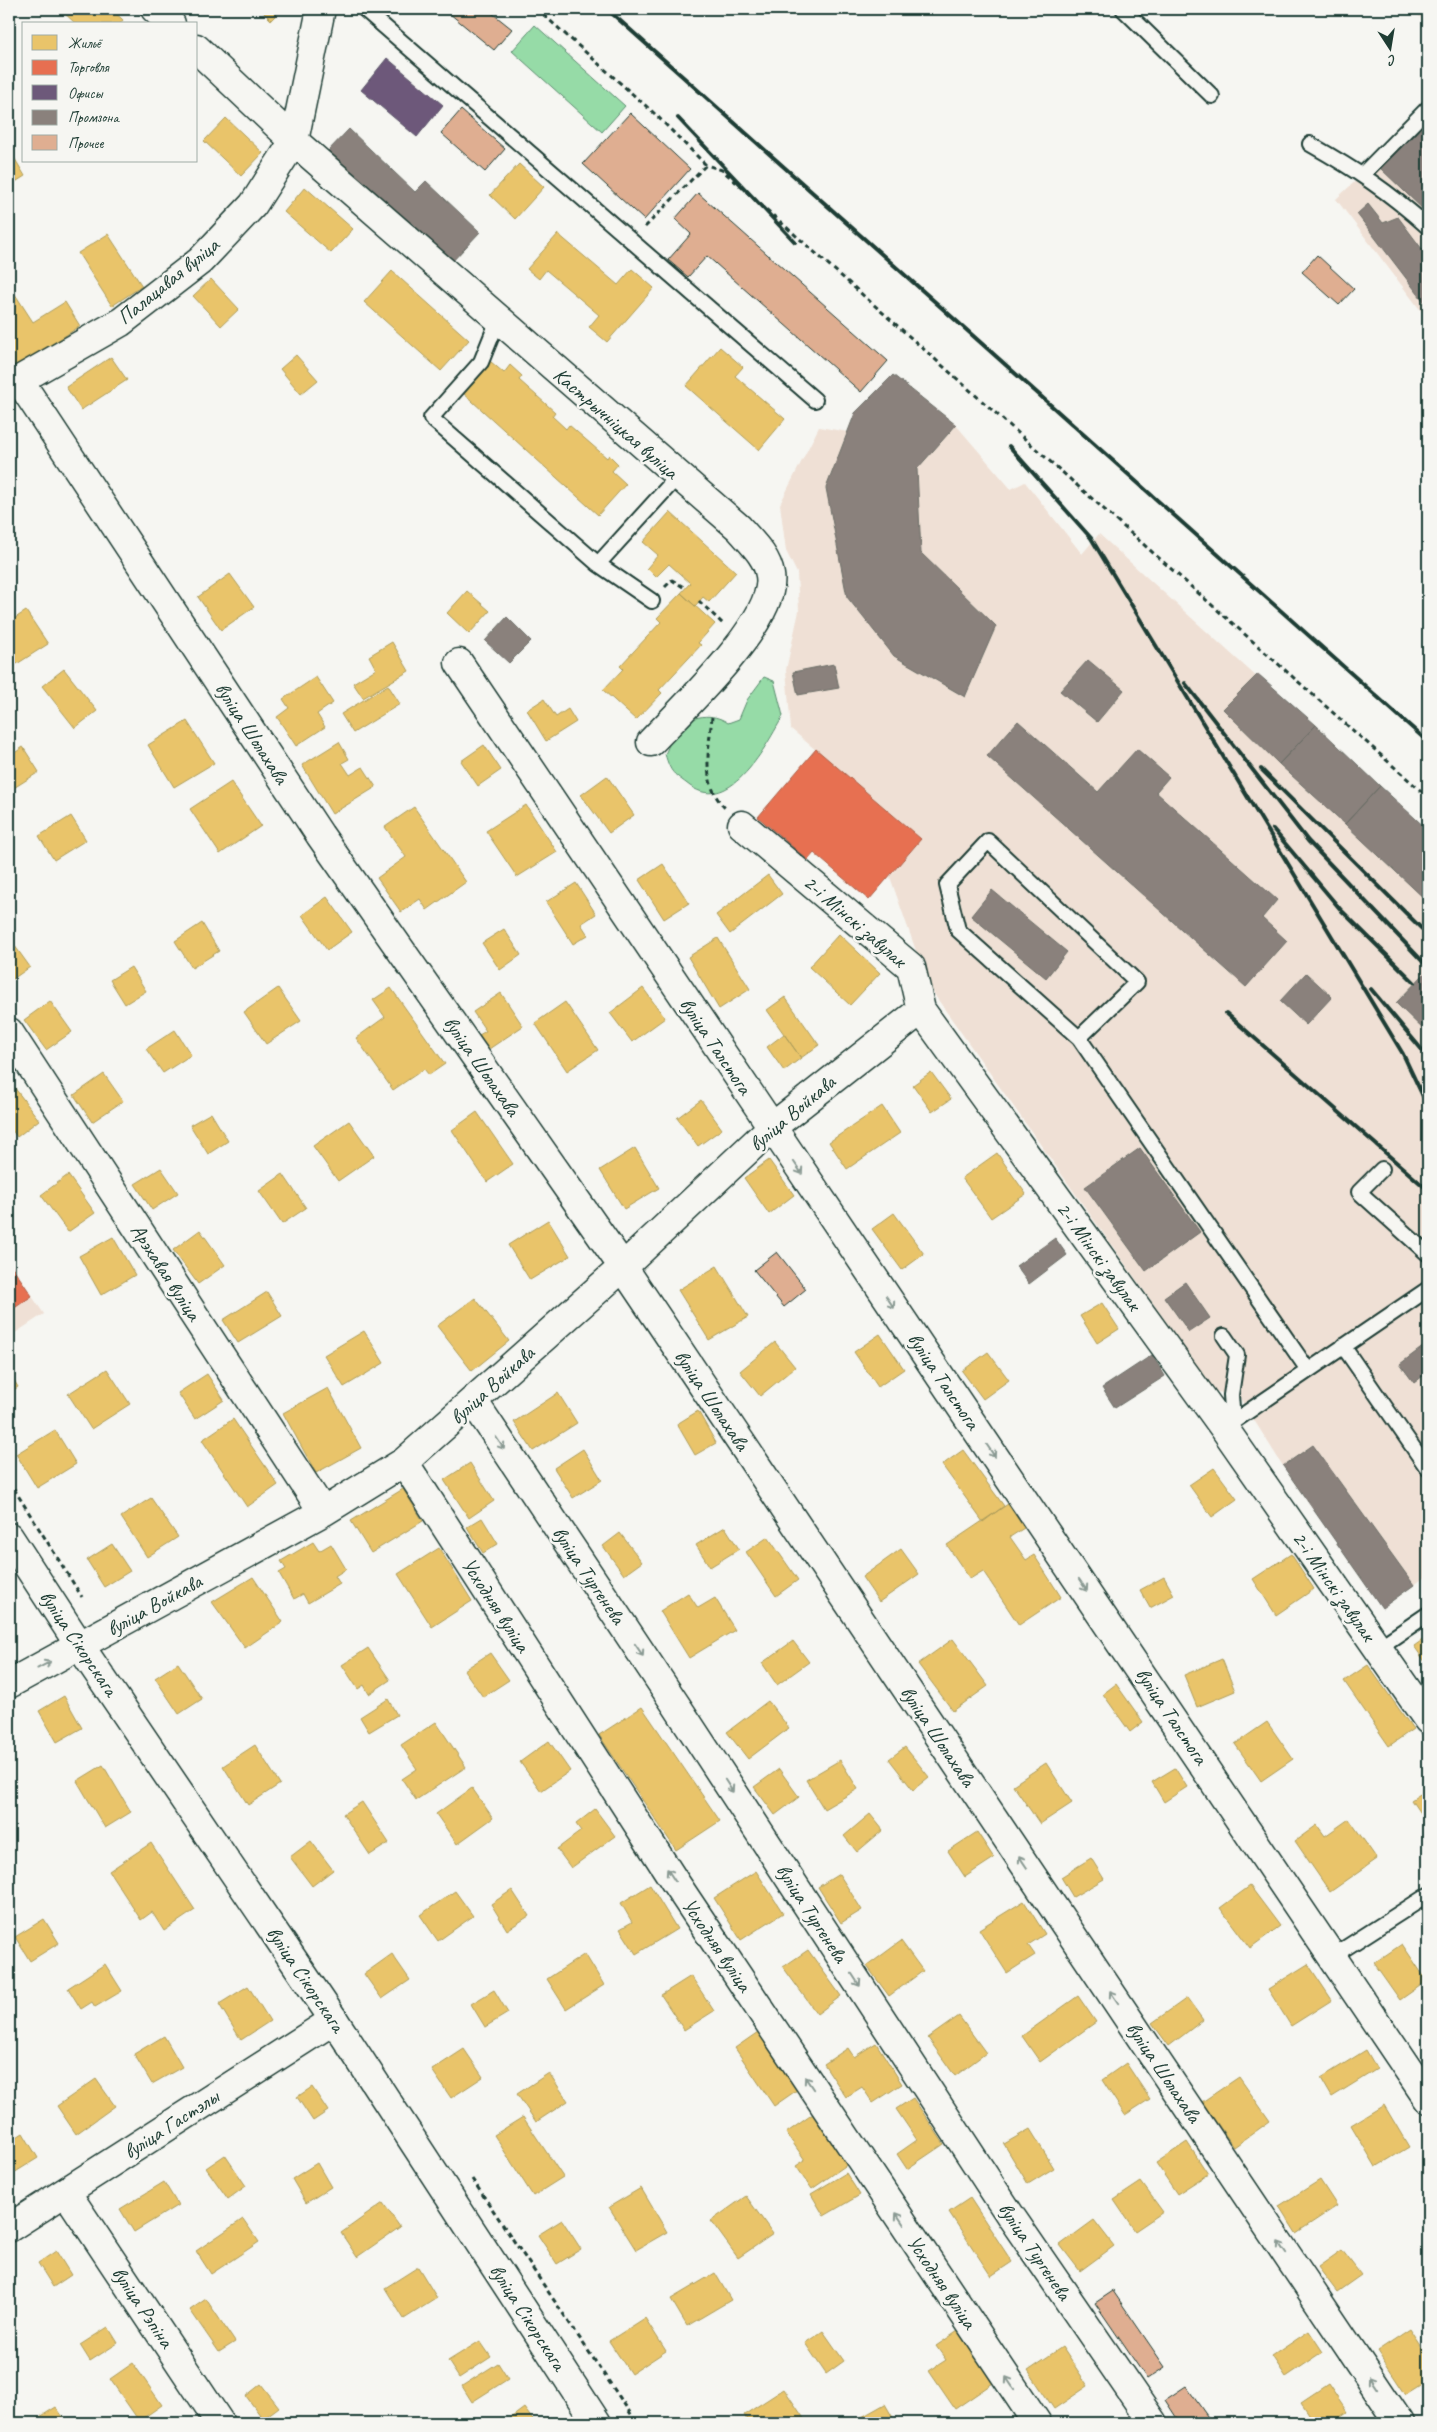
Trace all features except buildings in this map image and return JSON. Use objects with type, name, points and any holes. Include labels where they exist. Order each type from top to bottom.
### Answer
[{"type":"street","points":[[156,9],[169,22]]},
{"type":"street","points":[[294,141],[321,9]]},
{"type":"street","name":"Кастрычніцкая вуліца","points":[[198,50],[294,141],[739,528],[762,555],[770,576],[769,596],[743,642],[716,674],[650,742]]},
{"type":"street","name":"Палацавая вуліца","points":[[14,383],[121,322],[200,260],[253,205],[294,141]]},
{"type":"street","name":"вуліца Шолахава","points":[[14,383],[320,835],[622,1267],[1400,2423]]},
{"type":"street","name":"вуліца Талстога","points":[[459,663],[771,1128],[1156,1692],[1428,2099]]},
{"type":"street","name":"2-і Мінскі завулак","points":[[742,825],[911,967],[921,1010],[1228,1425],[1428,1720]]},
{"type":"street","name":"вуліца Войкава","points":[[9,1684],[323,1512],[404,1462],[474,1402],[771,1128],[921,1010]]},
{"type":"street","name":"Арэхавая вуліца","points":[[9,1032],[323,1512]]},
{"type":"street","name":"вуліца Тургенева","points":[[474,1402],[676,1705],[1006,2210],[1153,2423]]},
{"type":"street","name":"Усходняя вуліца","points":[[404,1462],[675,1882],[1037,2423]]},
{"type":"street","name":"вуліца Сікорскага","points":[[9,1537],[80,1646],[334,2020],[598,2423]]},
{"type":"street","name":"вуліца Гастэлы","points":[[9,2228],[334,2020]]},
{"type":"street","name":"вуліца Рэпіна","points":[[66,2192],[220,2423]]},
{"type":"lane","points":[[364,9],[633,240],[815,400]]},
{"type":"lane","points":[[1123,9],[1212,96]]},
{"type":"lane","points":[[1364,174],[1428,108]]},
{"type":"lane","points":[[1310,144],[1364,174],[1395,197],[1428,227]]},
{"type":"lane","points":[[498,320],[481,362],[431,418],[598,564],[652,601]]},
{"type":"lane","points":[[598,564],[678,476]]},
{"type":"lane","points":[[1079,1038],[1137,982],[988,841],[947,885],[958,930],[1079,1038],[1308,1370]]},
{"type":"lane","points":[[1382,1168],[1359,1192],[1428,1254]]},
{"type":"lane","points":[[1228,1425],[1428,1289]]},
{"type":"lane","points":[[1224,1336],[1237,1355],[1228,1425]]},
{"type":"lane","points":[[1343,1346],[1428,1469]]},
{"type":"lane","points":[[1378,1648],[1428,1614]]},
{"type":"lane","points":[[1332,1956],[1428,1895]]},
{"type":"path","points":[[537,9],[655,114],[706,165],[722,170],[1428,797]]},
{"type":"path","points":[[633,240],[706,165]]},
{"type":"path","points":[[699,601],[743,642]]},
{"type":"path","points":[[712,713],[706,771],[713,790],[722,805],[742,825]]},
{"type":"shaded area","points":[[1411,9],[1428,9],[1428,24]]},
{"type":"shaded area","points":[[1428,108],[1428,320],[1336,199]]},
{"type":"shaded area","points":[[893,375],[956,425],[1011,489],[1025,482],[1082,554],[1099,534],[1428,832],[1428,1575],[1382,1608],[1283,1466],[1240,1398],[1215,1391],[936,997],[926,979],[890,877],[921,839],[791,729],[786,670],[799,611],[797,573],[786,551],[780,504],[819,427],[848,432],[855,413]]},
{"type":"shaded area","points":[[9,1262],[44,1314],[9,1337]]},
{"type":"green space","points":[[535,25],[625,106],[602,132],[512,51]]},
{"type":"green space","points":[[764,677],[774,681],[783,716],[757,758],[733,784],[720,791],[705,792],[690,786],[676,775],[669,766],[665,754],[672,737],[683,724],[696,718],[716,717],[728,723],[739,719],[747,700]]},
{"type":"railway","points":[[607,9],[1428,742]]},
{"type":"railway","points":[[678,118],[795,242]]},
{"type":"railway","points":[[1009,446],[1091,538],[1403,1054],[1428,1107]]},
{"type":"railway","points":[[1185,683],[1308,841],[1427,966]]},
{"type":"railway","points":[[1261,769],[1428,935]]},
{"type":"railway","points":[[1273,829],[1341,910],[1414,982]]},
{"type":"railway","points":[[1371,989],[1428,1057]]},
{"type":"railway","points":[[1226,1013],[1428,1190]]}]
